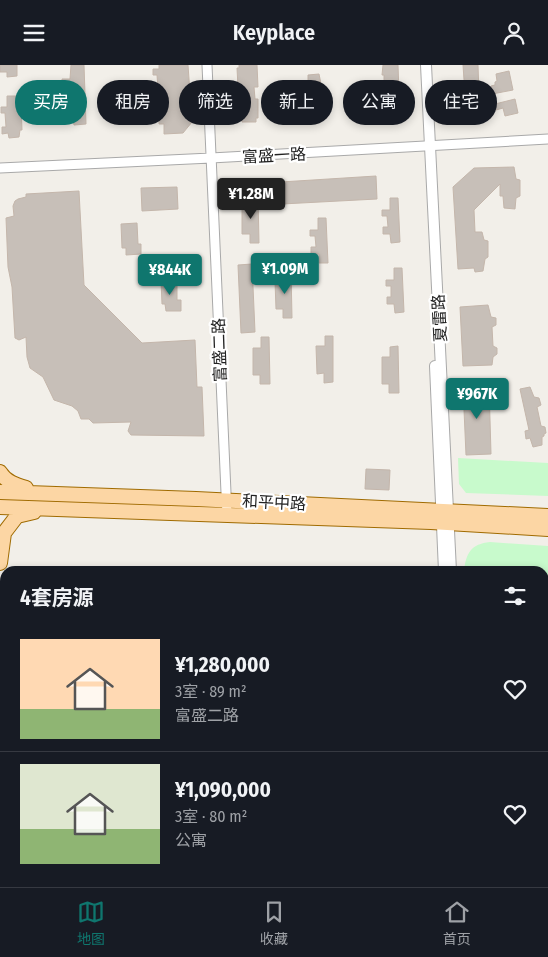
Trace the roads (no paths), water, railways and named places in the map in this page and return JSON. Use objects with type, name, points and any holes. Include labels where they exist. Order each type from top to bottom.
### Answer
[{"type":"main road","points":[[0,472],[13,485],[42,493]]},
{"type":"main road","name":"和平中路","points":[[0,492],[226,500],[445,517],[548,529]]},
{"type":"main road","name":"和平中路","points":[[0,507],[227,515],[548,516]]},
{"type":"main road","points":[[0,563],[4,533],[17,516],[66,509]]},
{"type":"main road","points":[[0,613],[0,629]]},
{"type":"street","name":"富盛二路","points":[[207,65],[227,515]]},
{"type":"street","name":"夏雷路","points":[[421,65],[427,146],[445,517],[450,566]]},
{"type":"street","name":"夏雷路","points":[[426,65],[427,146]]},
{"type":"street","name":"富盛一路","points":[[0,168],[548,139]]},
{"type":"street","name":"夏雷路","points":[[444,566],[445,517]]}]
